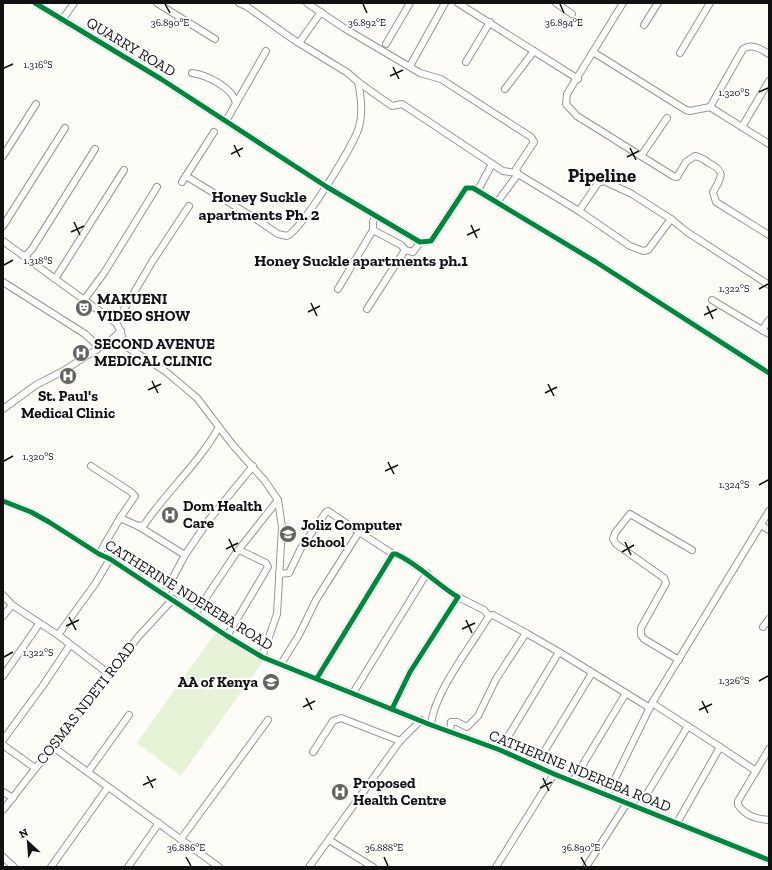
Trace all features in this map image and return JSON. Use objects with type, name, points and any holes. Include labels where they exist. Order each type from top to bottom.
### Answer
[{"type":"street","name":"QUARRY ROAD","points":[[34,3],[161,79],[327,187],[420,242]]},
{"type":"street","points":[[62,20],[74,3]]},
{"type":"street","points":[[156,3],[215,39]]},
{"type":"street","points":[[238,3],[246,6],[299,43],[348,73],[358,82],[392,106],[402,104],[503,171],[517,173],[579,211],[630,246],[643,252],[651,246],[671,219]]},
{"type":"street","points":[[307,3],[344,28],[420,73],[441,80],[531,137],[534,142],[516,170],[517,173],[498,201]]},
{"type":"street","points":[[386,44],[410,3]]},
{"type":"street","points":[[410,66],[445,3]]},
{"type":"street","points":[[458,3],[578,79]]},
{"type":"street","points":[[556,3],[572,14]]},
{"type":"street","points":[[623,3],[578,79],[567,94],[566,104],[570,111],[673,176],[677,177],[686,162],[695,156],[716,167],[721,173],[721,178],[713,192],[716,202],[769,235]]},
{"type":"street","points":[[644,25],[658,3]]},
{"type":"street","points":[[680,53],[710,3]]},
{"type":"street","points":[[299,43],[321,12]]},
{"type":"street","points":[[466,62],[490,22]]},
{"type":"street","points":[[710,107],[743,49],[751,46],[759,48],[769,54]]},
{"type":"street","points":[[226,121],[266,51]]},
{"type":"street","points":[[505,89],[534,51]]},
{"type":"street","points":[[593,52],[686,110],[690,111],[710,107],[769,144]]},
{"type":"street","points":[[192,73],[199,74],[224,88],[234,98],[236,103]]},
{"type":"street","points":[[742,127],[769,81]]},
{"type":"street","points":[[186,176],[283,236],[290,235],[327,187],[359,129],[361,101],[358,82]]},
{"type":"street","points":[[3,156],[36,104]]},
{"type":"street","points":[[641,156],[666,118]]},
{"type":"street","points":[[3,226],[65,128]]},
{"type":"street","points":[[182,182],[214,132]]},
{"type":"street","points":[[25,256],[32,249],[95,148]]},
{"type":"street","points":[[478,190],[492,164]]},
{"type":"street","points":[[55,279],[124,170]]},
{"type":"street","points":[[579,211],[598,183],[602,180],[632,194],[671,219],[686,232],[769,285]]},
{"type":"street","points":[[84,300],[104,273],[157,188]]},
{"type":"street","points":[[373,230],[401,245],[405,250],[413,252],[420,242],[431,241],[466,188],[473,188],[498,201],[693,323],[769,373]]},
{"type":"street","points":[[116,323],[152,262],[189,206]]},
{"type":"street","points":[[338,289],[373,230],[375,216]]},
{"type":"street","points":[[3,241],[116,323],[121,332],[122,341],[127,347],[180,382],[197,398],[219,427],[253,466],[278,500],[282,527],[277,614],[262,657]]},
{"type":"street","points":[[367,309],[405,250]]},
{"type":"street","points":[[3,282],[79,330],[99,347]]},
{"type":"street","points":[[712,300],[769,334]]},
{"type":"street","points":[[762,330],[769,320]]},
{"type":"street","points":[[3,409],[36,385],[121,332]]},
{"type":"street","points":[[138,526],[144,525],[158,504],[197,458],[219,427]]},
{"type":"street","points":[[91,466],[135,496],[98,554]]},
{"type":"street","points":[[164,594],[185,555],[208,521],[253,466]]},
{"type":"street","points":[[195,614],[238,550],[278,500]]},
{"type":"street","name":"CATHERINE NDEREBA ROAD","points":[[3,502],[31,512],[49,522],[98,554],[110,559],[227,636],[262,657],[317,678],[392,710],[500,750],[554,774],[769,860]]},
{"type":"street","points":[[279,574],[289,573],[301,548],[328,511],[393,554],[400,556],[427,573],[444,589],[484,610],[489,616]]},
{"type":"street","points":[[607,795],[651,706],[769,511]]},
{"type":"street","points":[[679,660],[644,639],[641,635],[641,628],[666,583],[664,578],[616,544],[613,539],[615,533],[630,514],[692,550]]},
{"type":"street","points":[[120,518],[138,526],[185,555]]},
{"type":"street","points":[[760,525],[769,530]]},
{"type":"street","points":[[281,664],[299,635],[316,600],[359,532]]},
{"type":"street","points":[[227,636],[268,567],[266,563],[238,550]]},
{"type":"street","points":[[317,678],[393,554]]},
{"type":"street","points":[[58,635],[95,584],[110,559]]},
{"type":"street","points":[[353,693],[427,573]]},
{"type":"street","points":[[3,595],[12,605],[58,635],[109,674]]},
{"type":"street","points":[[392,710],[410,672],[458,597]]},
{"type":"street","name":"COSMAS NDETI ROAD","points":[[3,810],[146,627],[173,600]]},
{"type":"street","points":[[3,616],[12,605]]},
{"type":"street","points":[[489,616],[493,615],[526,633],[626,693],[688,726],[756,771]]},
{"type":"street","points":[[431,725],[432,715],[446,685],[489,616]]},
{"type":"street","points":[[764,627],[769,619]]},
{"type":"street","points":[[3,676],[39,624]]},
{"type":"street","points":[[450,732],[451,722],[457,722],[467,727],[478,716],[496,678],[526,633]]},
{"type":"street","points":[[3,740],[70,644]]},
{"type":"street","points":[[500,750],[559,652]]},
{"type":"street","points":[[536,765],[592,673]]},
{"type":"street","points":[[573,781],[626,693]]},
{"type":"street","points":[[88,772],[129,715]]},
{"type":"street","points":[[312,752],[333,721],[341,718],[400,741]]},
{"type":"street","points":[[181,839],[268,720]]},
{"type":"street","points":[[309,867],[400,741],[421,720]]},
{"type":"street","points":[[639,808],[688,726]]},
{"type":"street","points":[[3,745],[35,768]]},
{"type":"street","points":[[52,747],[218,867]]},
{"type":"street","points":[[676,823],[720,747]]},
{"type":"street","points":[[769,749],[738,803],[746,813],[751,816],[757,819],[769,820]]},
{"type":"street","points":[[496,867],[554,774]]},
{"type":"street","points":[[51,867],[108,787]]},
{"type":"street","points":[[3,792],[12,798]]},
{"type":"street","points":[[586,867],[627,803]]},
{"type":"street","points":[[128,867],[159,823]]},
{"type":"street","points":[[329,840],[373,867]]},
{"type":"street","points":[[3,857],[14,867]]},
{"type":"green space","points":[[216,632],[264,660],[181,776],[137,743]]},
{"type":"cycle path","points":[[35,3],[161,79],[327,187],[420,242],[431,241],[466,188],[473,188],[596,262],[769,373]]},
{"type":"cycle path","points":[[3,501],[31,512],[49,522],[99,554],[110,559],[227,636],[262,657],[431,725],[500,750],[554,774],[769,860]]},
{"type":"cycle path","points":[[317,678],[391,557],[393,554],[396,554],[405,558],[458,597],[410,672],[392,709]]},
{"type":"place","name":"MAKUENI VIDEO SHOW","points":[[84,308]]},
{"type":"place","name":"SECOND AVENUE MEDICAL CLINIC","points":[[81,353]]},
{"type":"place","name":"St. Paul's Medical Clinic","points":[[68,376]]},
{"type":"place","name":"Dom Health Care","points":[[170,515]]},
{"type":"place","name":"Joliz Computer School","points":[[288,534]]},
{"type":"place","name":"AA of Kenya","points":[[271,682]]},
{"type":"place","name":"Proposed Health Centre","points":[[340,792]]},
{"type":"district","name":"Pipeline","points":[[602,175]]},
{"type":"district","name":"Honey Suckle apartments Ph. 2","points":[[259,205]]},
{"type":"district","name":"Honey Suckle apartments ph.1","points":[[361,260]]}]
